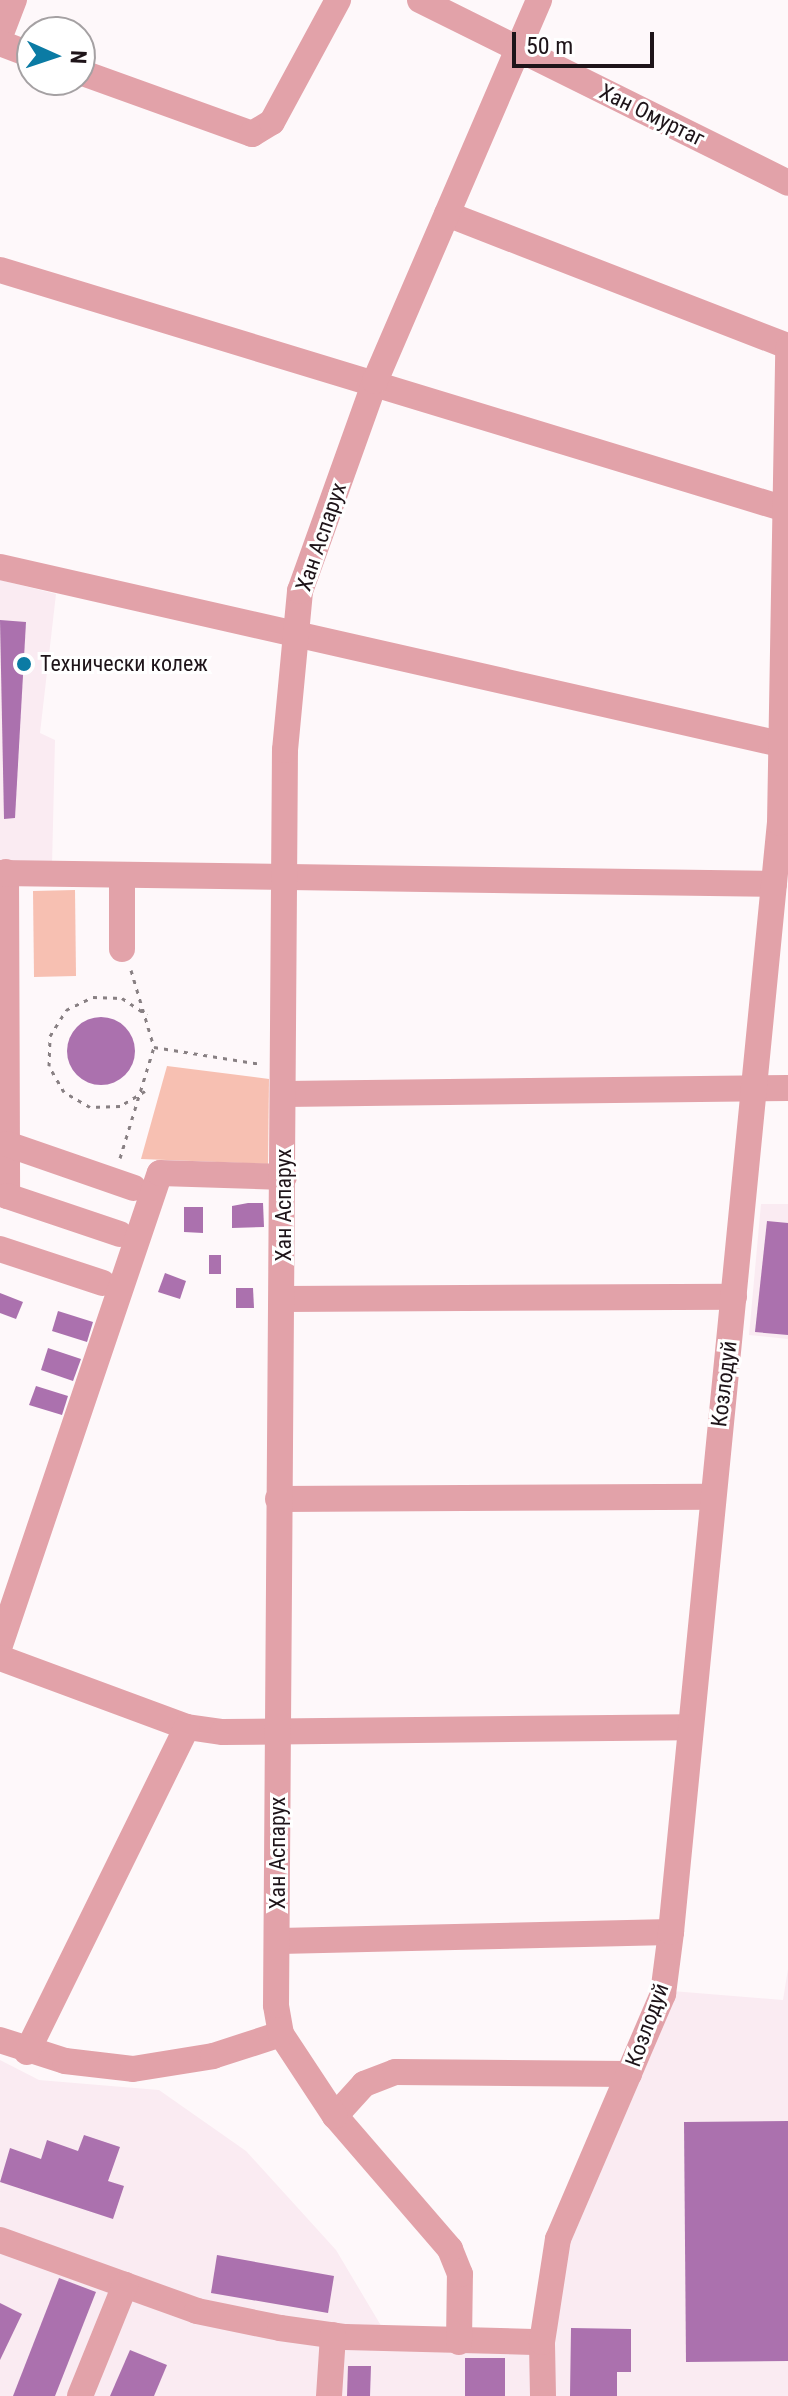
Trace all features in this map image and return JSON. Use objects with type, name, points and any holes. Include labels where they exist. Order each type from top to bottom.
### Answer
[{"type":"street","points":[[0,36],[14,0]]},
{"type":"street","points":[[96,78],[252,134],[272,122],[338,0]]},
{"type":"street","name":"Хан Омуртаг","points":[[420,0],[788,183]]},
{"type":"street","name":"Хан Аспарух","points":[[281,2034],[278,1499],[283,1299],[285,750],[300,591],[375,381],[539,0]]},
{"type":"street","points":[[447,214],[788,347]]},
{"type":"street","points":[[0,270],[375,381],[782,508]]},
{"type":"street","name":"Козлодуй","points":[[543,2396],[542,2342],[558,2239],[663,1994],[671,1932],[687,1727],[755,1087],[785,745],[782,508],[788,347]]},
{"type":"street","points":[[0,567],[785,745]]},
{"type":"street","points":[[120,1234],[4,1195],[7,1144],[3,872],[286,879],[774,884]]},
{"type":"street","points":[[122,875],[122,949]]},
{"type":"street","points":[[284,1094],[788,1088]]},
{"type":"street","points":[[7,1144],[122,1184]]},
{"type":"street","points":[[0,1645],[160,1173],[284,1177]]},
{"type":"street","points":[[0,1249],[103,1283]]},
{"type":"street","points":[[283,1299],[734,1297]]},
{"type":"street","points":[[278,1499],[711,1497]]},
{"type":"street","points":[[0,1658],[187,1727],[278,1733],[687,1727]]},
{"type":"street","points":[[27,2052],[187,1727]]},
{"type":"street","points":[[279,1941],[671,1932]]},
{"type":"street","points":[[0,2040],[27,2052],[133,2069],[213,2056],[281,2034],[335,2116],[450,2249],[460,2274],[459,2342]]},
{"type":"street","points":[[335,2116],[364,2084],[395,2072],[629,2074]]},
{"type":"street","points":[[0,2240],[197,2311],[333,2335],[459,2342],[542,2342]]},
{"type":"street","points":[[80,2396],[125,2285]]},
{"type":"street","points":[[329,2396],[333,2335]]},
{"type":"path","points":[[122,949],[147,1015],[154,1047],[122,1184]]},
{"type":"path","points":[[145,1091],[120,1106],[90,1107],[64,1092],[49,1066],[50,1036],[66,1010],[93,997],[122,998],[147,1015]]},
{"type":"path","points":[[154,1047],[285,1067]]},
{"type":"shaded area","name":"Технически колеж","points":[[0,580],[56,594],[40,733],[55,740],[52,866],[0,864]]},
{"type":"shaded area","points":[[75,890],[76,976],[34,977],[33,891]]},
{"type":"shaded area","points":[[167,1066],[269,1079],[268,1164],[141,1159]]},
{"type":"shaded area","points":[[761,1204],[788,1204],[788,1339],[749,1335]]},
{"type":"shaded area","points":[[788,1969],[788,2396],[549,2396],[562,2239],[672,1991],[783,2000]]},
{"type":"shaded area","points":[[0,2060],[39,2080],[159,2090],[246,2151],[336,2250],[383,2329],[535,2331],[535,2396],[0,2396]]},
{"type":"building","points":[[0,620],[26,622],[15,818],[4,819]]},
{"type":"building","points":[[101,1017],[125,1027],[135,1051],[125,1075],[101,1085],[77,1075],[67,1051],[77,1027]]},
{"type":"building","points":[[263,1203],[264,1227],[232,1228],[232,1206]]},
{"type":"building","points":[[184,1207],[203,1207],[203,1233],[184,1232]]},
{"type":"building","points":[[767,1221],[788,1223],[788,1335],[755,1332]]},
{"type":"building","points":[[209,1255],[221,1255],[221,1274],[209,1274]]},
{"type":"building","points":[[165,1273],[186,1281],[180,1299],[158,1292]]},
{"type":"building","points":[[236,1288],[253,1288],[254,1308],[236,1308]]},
{"type":"building","points":[[0,1293],[23,1302],[16,1319],[0,1313]]},
{"type":"building","points":[[58,1311],[93,1322],[87,1342],[52,1331]]},
{"type":"building","points":[[48,1348],[81,1359],[73,1381],[41,1370]]},
{"type":"building","points":[[36,1386],[68,1396],[62,1415],[29,1405]]},
{"type":"building","points":[[788,2121],[788,2361],[686,2362],[684,2122]]},
{"type":"building","points":[[84,2135],[120,2147],[108,2181],[124,2186],[113,2219],[0,2182],[10,2148],[41,2159],[47,2140],[78,2151]]},
{"type":"building","points":[[217,2255],[334,2276],[328,2313],[211,2293]]},
{"type":"building","points":[[59,2278],[96,2292],[55,2396],[13,2396]]},
{"type":"building","points":[[0,2303],[22,2314],[0,2360]]},
{"type":"building","points":[[571,2328],[631,2329],[631,2372],[617,2372],[617,2396],[570,2396]]},
{"type":"building","points":[[130,2350],[167,2365],[154,2396],[110,2396]]},
{"type":"building","points":[[465,2358],[505,2358],[505,2396],[465,2396]]},
{"type":"building","points":[[348,2366],[371,2366],[370,2396],[347,2396]]},
{"type":"place","name":"Технически колеж","points":[[24,664]]}]
